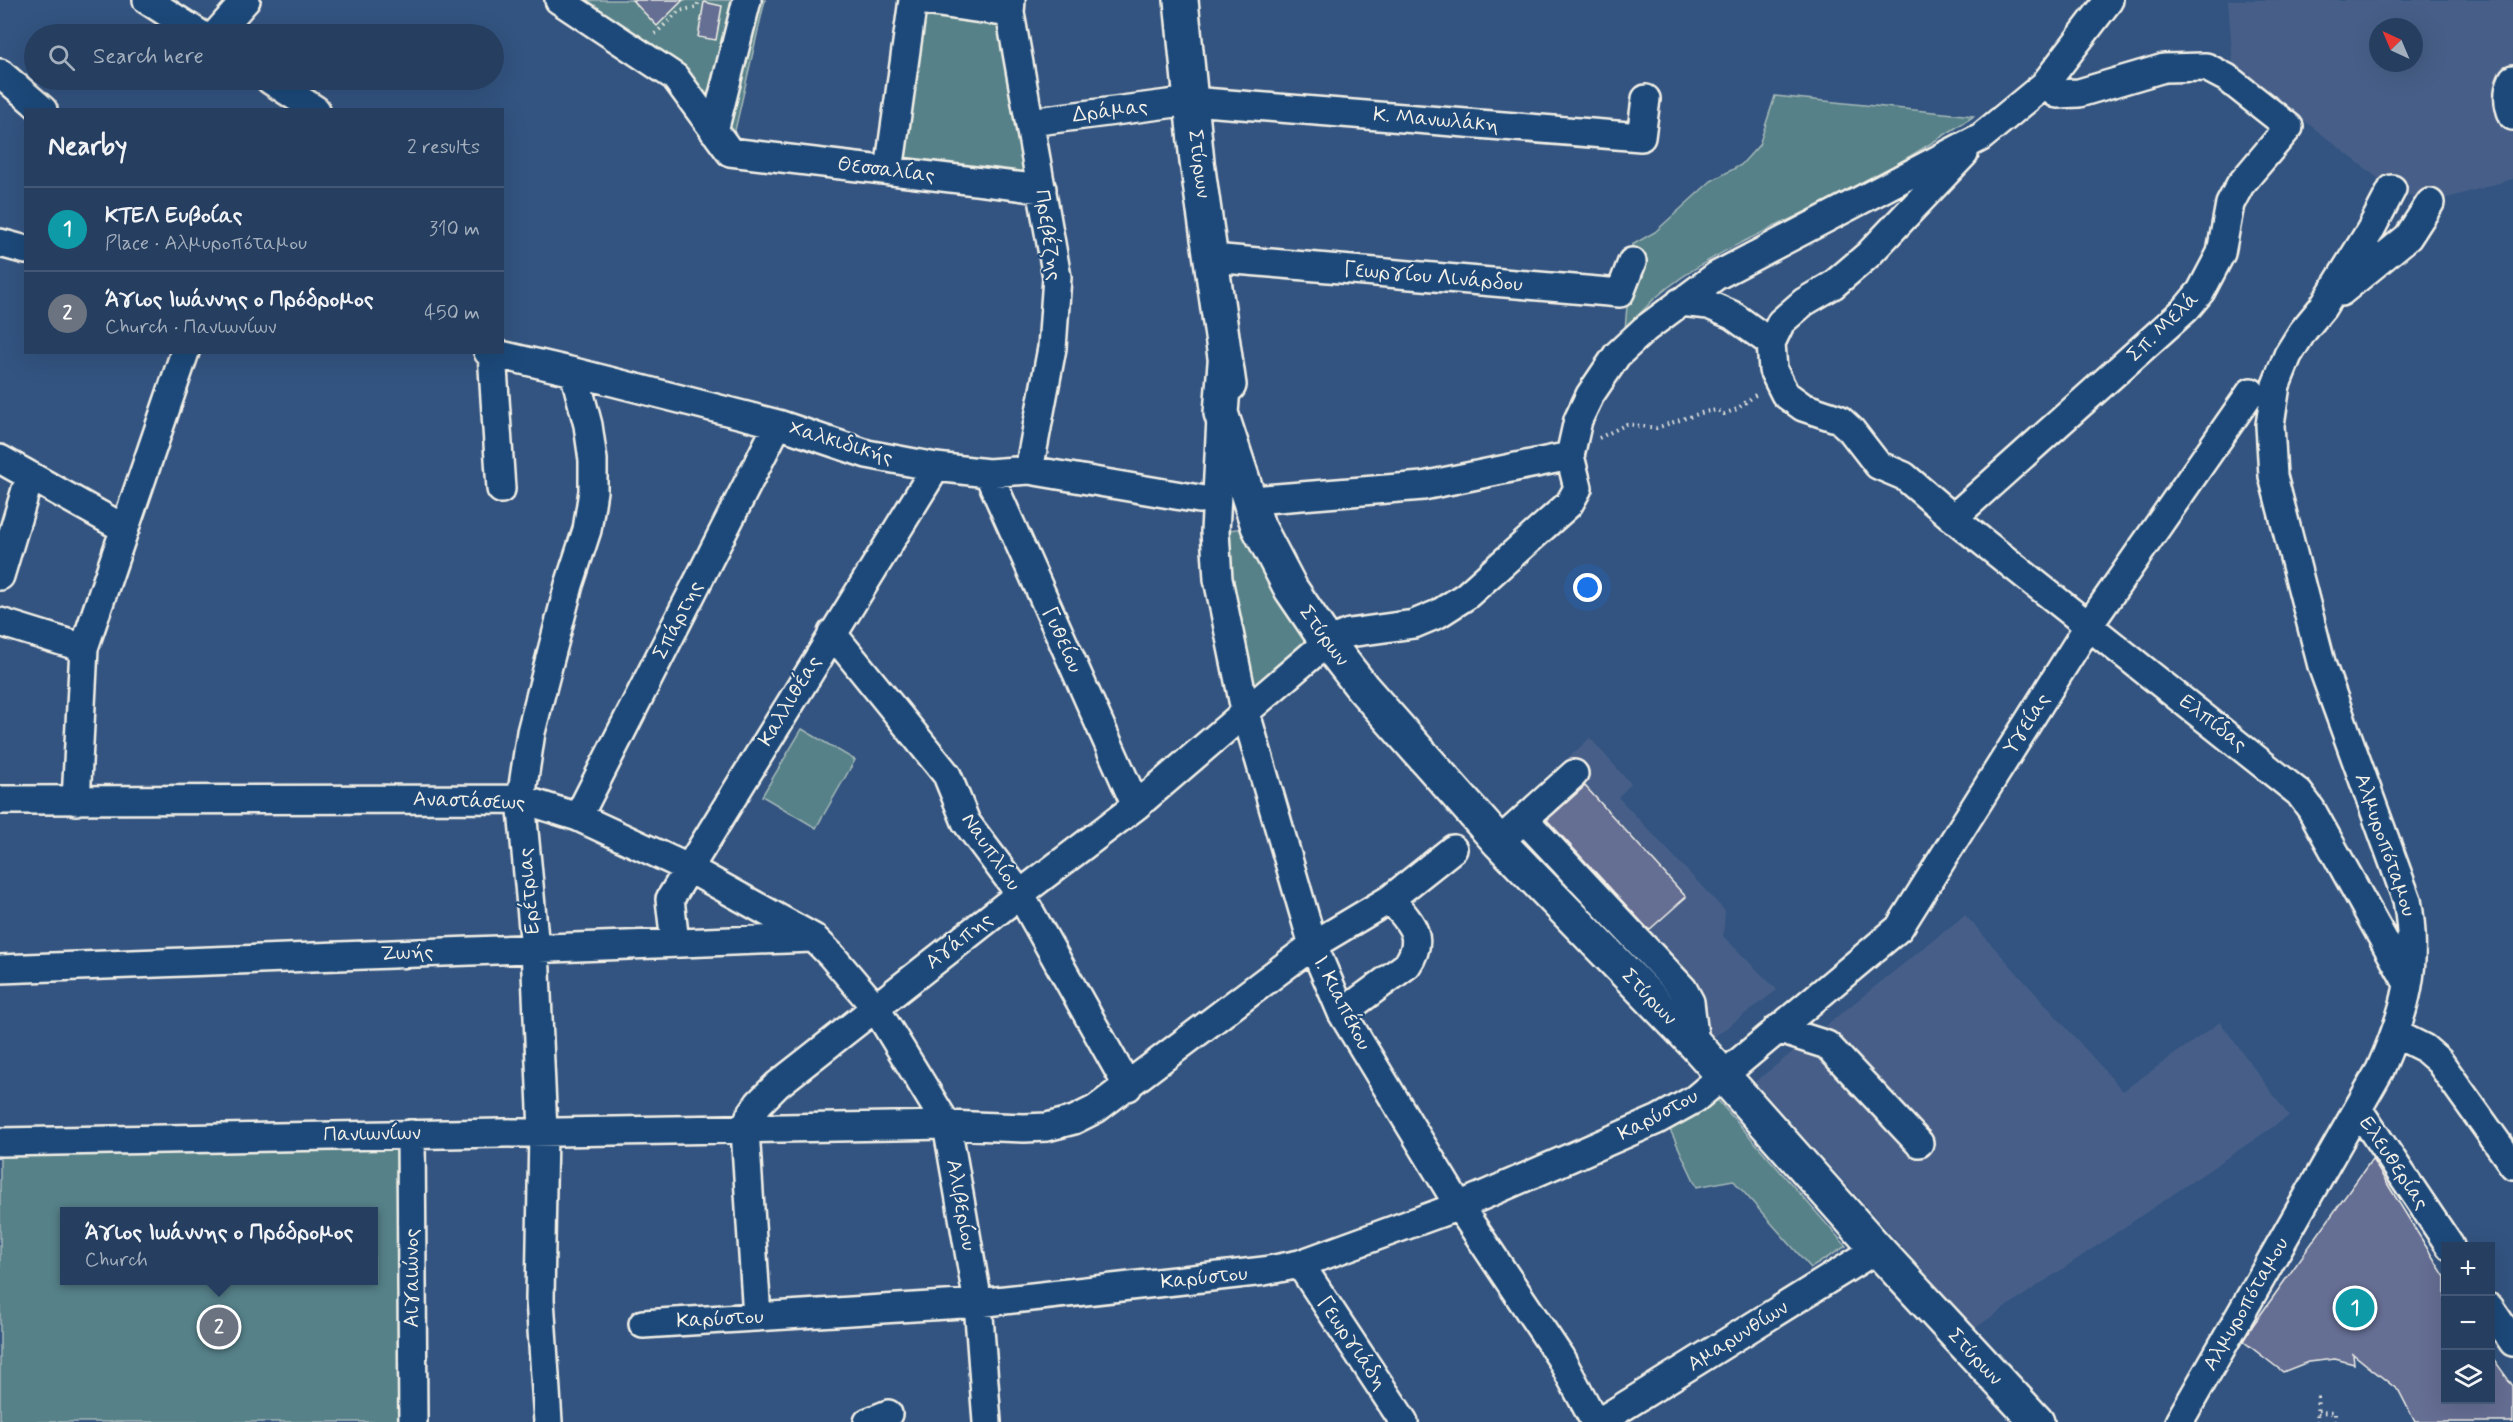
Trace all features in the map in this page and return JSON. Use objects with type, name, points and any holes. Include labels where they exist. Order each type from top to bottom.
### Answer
[{"type":"main road","name":"Στύρων","points":[[1181,0],[1197,162],[1225,363],[1239,425],[1265,499],[1281,570]]},
{"type":"main road","name":"Στύρων","points":[[1225,363],[1220,429],[1258,526],[1281,570],[1327,642],[1362,687],[1499,842],[1695,1044],[1876,1249],[2034,1419]]},
{"type":"street","points":[[147,0],[184,24]]},
{"type":"street","points":[[225,24],[246,0]]},
{"type":"street","points":[[559,0],[675,77],[714,131]]},
{"type":"street","points":[[714,131],[747,0]]},
{"type":"street","points":[[889,171],[916,0],[1010,6]]},
{"type":"street","points":[[1778,379],[1773,370],[1771,343],[1781,322],[1804,302],[1833,285],[1868,255],[1981,137],[2044,85],[2109,0]]},
{"type":"street","name":"Πρεβέζης","points":[[1010,6],[1057,277],[1052,348],[1029,470]]},
{"type":"street","name":"Σπ. Μελά","points":[[1953,518],[2186,309],[2201,291],[2221,253],[2230,204],[2240,185],[2289,127],[2228,78],[2206,67],[2164,68],[2079,93],[2057,93],[2044,85]]},
{"type":"street","points":[[0,73],[41,108]]},
{"type":"street","points":[[2513,79],[2509,88],[2508,101],[2513,116]]},
{"type":"street","points":[[285,90],[313,108]]},
{"type":"street","name":"Κ. Μανωλάκη","points":[[1191,101],[1641,137],[1646,99]]},
{"type":"street","name":"Δράμας","points":[[1029,122],[1191,101]]},
{"type":"street","name":"Θεσσαλίας","points":[[714,131],[730,152],[1042,189]]},
{"type":"street","points":[[1327,642],[1349,633],[1414,624],[1438,614],[1466,596],[1569,504],[1578,488],[1571,446],[1590,395],[1617,355],[1645,329],[1716,276],[1981,137]]},
{"type":"street","points":[[2322,308],[2392,189]]},
{"type":"street","points":[[2322,308],[2408,237],[2430,203]]},
{"type":"street","points":[[2378,215],[2393,216],[2402,223],[2408,237]]},
{"type":"street","points":[[0,243],[24,249]]},
{"type":"street","name":"Γεωργίου Λινάρδου","points":[[1212,258],[1620,293],[1632,262]]},
{"type":"street","points":[[1680,302],[1709,305],[1732,315],[1771,343]]},
{"type":"street","name":"Αλμυροπόταμου","points":[[2179,1422],[2380,1070],[2396,1034],[2412,958],[2413,931],[2407,900],[2322,666],[2273,476],[2270,425],[2276,385],[2288,355],[2303,331],[2322,308]]},
{"type":"street","points":[[76,801],[84,648],[184,354]]},
{"type":"street","points":[[490,354],[501,489]]},
{"type":"street","name":"Χαλκιδικής","points":[[494,354],[778,424],[867,454],[936,467],[988,473],[1029,470],[1199,499]]},
{"type":"street","name":"Ερέτριας","points":[[548,1422],[540,1299],[543,1131],[535,949],[521,799],[531,732],[569,585],[587,530],[593,490],[588,425],[574,372]]},
{"type":"street","name":"Ελπίδας","points":[[1778,379],[1785,394],[1803,407],[1839,419],[1851,430],[1878,465],[1891,473],[1904,476],[1953,518],[2298,793],[2310,809],[2408,984]]},
{"type":"street","name":"Υγείας","points":[[1724,1076],[1899,928],[2089,626],[2251,392]]},
{"type":"street","name":"Σπάρτης","points":[[578,817],[778,424]]},
{"type":"street","name":"Ι. Κιαπέκου","points":[[1215,532],[1199,499],[1200,470],[1220,429]]},
{"type":"street","name":"Ι. Κιαπέκου","points":[[1220,429],[1215,532],[1218,579],[1245,710],[1313,945],[1342,1013],[1459,1206],[1560,1357],[1597,1422]]},
{"type":"street","points":[[1265,499],[1423,486],[1571,446]]},
{"type":"street","points":[[0,459],[125,529]]},
{"type":"street","name":"Καλλιθέας","points":[[675,944],[670,898],[936,467]]},
{"type":"street","name":"Γυθείου","points":[[988,473],[1136,806]]},
{"type":"street","points":[[0,576],[30,476]]},
{"type":"street","points":[[0,622],[84,648]]},
{"type":"street","name":"Ναυπλίου","points":[[832,633],[948,776],[966,822],[1020,894],[1128,1087]]},
{"type":"street","name":"Αγάπης","points":[[745,1130],[750,1116],[759,1103],[777,1085],[1136,806],[1245,710],[1327,642]]},
{"type":"street","points":[[1499,842],[1574,774]]},
{"type":"street","name":"Αναστάσεως","points":[[0,800],[521,799],[578,817],[688,868],[813,938],[831,955],[876,1007]]},
{"type":"street","points":[[1524,819],[1683,989],[1690,1002],[1695,1044]]},
{"type":"street","name":"Πανιωνίων","points":[[0,1142],[947,1125],[1047,1127],[1074,1120],[1096,1109],[1313,945],[1390,899],[1453,849]]},
{"type":"street","points":[[1342,1013],[1407,965],[1413,957],[1416,934],[1411,924],[1390,899]]},
{"type":"street","name":"Ζωής","points":[[0,969],[813,938]]},
{"type":"street","name":"Αλιβερίου","points":[[876,1007],[947,1125],[978,1303],[987,1422]]},
{"type":"street","points":[[1777,1029],[1827,1045],[1919,1143]]},
{"type":"street","points":[[2396,1034],[2424,1047],[2439,1061],[2513,1165]]},
{"type":"street","name":"Καρύστου","points":[[643,1323],[978,1303],[1263,1271],[1300,1264],[1459,1206],[1657,1120],[1695,1099],[1724,1076]]},
{"type":"street","name":"Ελευθερίας","points":[[2358,1109],[2447,1242]]},
{"type":"street","points":[[745,1130],[757,1317]]},
{"type":"street","name":"Αιγαιώνος","points":[[411,1134],[413,1422]]},
{"type":"street","name":"Αμαρυνθίων","points":[[1597,1422],[1876,1249]]},
{"type":"street","name":"Γεωργιάδη","points":[[1300,1264],[1404,1422]]},
{"type":"street","points":[[2495,1315],[2513,1342]]},
{"type":"path","points":[[640,54],[653,36],[679,10],[697,7],[699,0]]},
{"type":"path","points":[[1571,446],[1591,442],[1627,424],[1636,423],[1646,428],[1656,428],[1704,412],[1717,410],[1724,414],[1737,409],[1778,379]]},
{"type":"path","points":[[2317,1422],[2318,1392]]},
{"type":"path","points":[[2318,1412],[2335,1413],[2335,1422]]},
{"type":"shaded area","points":[[2228,0],[2513,0],[2513,179],[2430,203],[2392,189],[2233,65]]},
{"type":"shaded area","points":[[1590,738],[1631,784],[1618,797],[1725,911],[1723,936],[1777,990],[1714,1037],[1648,979],[1500,821]]},
{"type":"shaded area","points":[[1965,915],[2123,1091],[2220,1022],[2289,1116],[1975,1328],[1755,1082]]},
{"type":"green space","points":[[580,0],[765,0],[730,152]]},
{"type":"green space","points":[[913,0],[1010,13],[1042,189],[889,171]]},
{"type":"green space","points":[[1775,96],[1974,116],[1868,180],[1715,256],[1672,284],[1653,300],[1625,330],[1632,245],[1655,232],[1711,181],[1741,165],[1759,145]]},
{"type":"green space","points":[[1258,526],[1327,642],[1245,710],[1215,532]]},
{"type":"green space","points":[[802,729],[855,760],[816,828],[762,796]]},
{"type":"green space","points":[[1714,1096],[1846,1246],[1811,1268],[1733,1180],[1697,1187],[1666,1121]]},
{"type":"green space","points":[[411,1134],[413,1422],[0,1422],[0,1142]]},
{"type":"building","points":[[632,0],[683,0],[657,26]]},
{"type":"building","points":[[704,2],[722,6],[716,40],[698,37]]},
{"type":"building","points":[[1585,786],[1686,897],[1649,930],[1547,820]]},
{"type":"building","points":[[2372,1159],[2441,1271],[2441,1404],[2495,1404],[2495,1361],[2513,1386],[2513,1422],[2415,1422],[2399,1391],[2353,1354],[2354,1364],[2335,1359],[2308,1362],[2283,1372],[2243,1341]]},
{"type":"place","name":"ΚΤΕΛ Ευβοίας","points":[[2355,1308]]},
{"type":"place","name":"Άγιος Ιωάννης ο Πρόδρομος","points":[[219,1327]]}]
